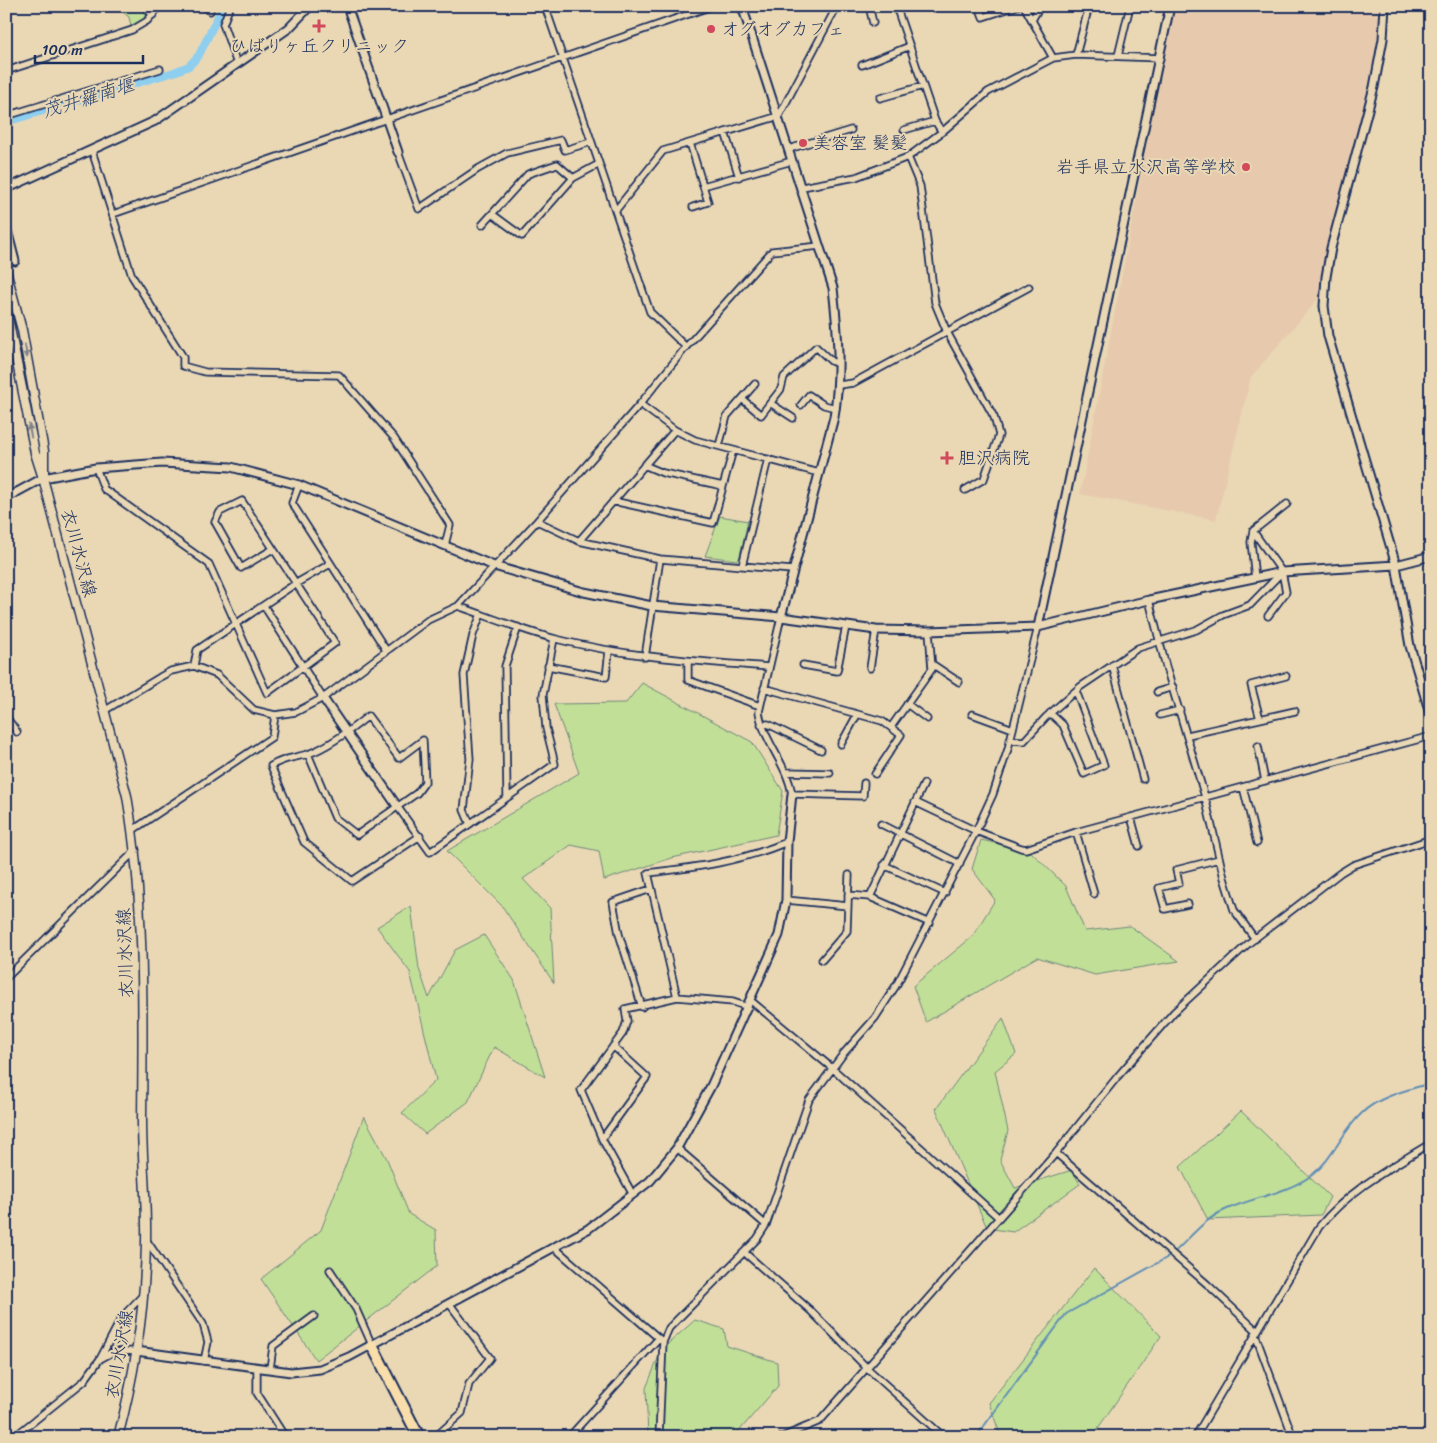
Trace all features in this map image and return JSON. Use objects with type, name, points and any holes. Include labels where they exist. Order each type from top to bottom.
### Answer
[{"type":"highway","points":[[372,1345],[418,1437]]},
{"type":"main road","name":"衣川水沢線","points":[[6,270],[22,330],[44,451],[43,478]]},
{"type":"main road","name":"衣川水沢線","points":[[6,308],[35,453],[127,796],[136,850],[143,1038],[142,1124],[146,1241],[144,1294],[136,1351],[132,1379],[118,1437]]},
{"type":"street","points":[[144,6],[153,15]]},
{"type":"street","points":[[6,71],[132,30],[153,15],[160,6]]},
{"type":"street","points":[[204,6],[210,11]]},
{"type":"street","points":[[230,6],[223,24],[237,64]]},
{"type":"street","points":[[6,189],[155,121],[289,28],[310,6]]},
{"type":"street","points":[[347,6],[419,210],[478,169],[507,153],[561,140],[565,150],[591,142]]},
{"type":"street","points":[[545,6],[650,312],[686,347]]},
{"type":"street","points":[[113,214],[712,6]]},
{"type":"street","points":[[100,1359],[113,1352],[136,1351],[270,1370],[291,1372],[320,1369],[372,1345],[588,1229],[650,1180],[677,1148],[711,1086],[779,935],[786,900],[787,842],[792,794],[787,772],[761,725],[760,706],[792,570],[820,473],[836,408],[839,385],[836,373],[838,364],[838,331],[833,288],[802,187],[742,6]]},
{"type":"street","points":[[616,210],[663,151],[778,116],[837,6]]},
{"type":"street","points":[[868,6],[873,23]]},
{"type":"street","points":[[979,6],[982,17],[1017,6]]},
{"type":"street","points":[[1024,6],[1053,58]]},
{"type":"street","points":[[1032,20],[1040,6]]},
{"type":"street","points":[[1076,55],[1089,6]]},
{"type":"street","points":[[1118,56],[1130,6]]},
{"type":"street","points":[[569,1437],[669,1328],[744,1253],[766,1225],[809,1100],[832,1068],[875,1018],[897,984],[960,864],[993,794],[1013,729],[1038,627],[1170,6]]},
{"type":"street","points":[[1385,6],[1383,39],[1374,88],[1332,248],[1324,306],[1328,336],[1396,565],[1410,646],[1431,717]]},
{"type":"street","points":[[897,7],[923,86],[942,132]]},
{"type":"street","points":[[862,65],[910,46]]},
{"type":"street","points":[[802,187],[856,177],[908,157],[942,132],[988,92],[1053,58],[1076,55],[1160,58]]},
{"type":"street","points":[[6,116],[160,69]]},
{"type":"street","points":[[880,98],[923,86]]},
{"type":"street","points":[[904,130],[936,121]]},
{"type":"street","points":[[789,149],[851,130]]},
{"type":"street","points":[[725,132],[739,176]]},
{"type":"street","points":[[690,143],[708,202],[693,207]]},
{"type":"street","points":[[92,151],[132,276],[183,357],[183,366],[205,372],[339,375],[394,438],[450,525],[445,545]]},
{"type":"street","points":[[908,157],[921,194],[933,295],[946,332],[994,417],[999,435],[984,479],[965,490]]},
{"type":"street","points":[[703,186],[792,161]]},
{"type":"street","points":[[482,225],[528,174],[558,164],[573,178]]},
{"type":"street","points":[[492,214],[522,236],[573,178],[599,164]]},
{"type":"street","points":[[6,226],[15,261]]},
{"type":"street","points":[[104,711],[171,671],[194,666],[217,675],[254,710],[275,715],[296,712],[323,698],[428,620],[458,606],[537,521],[640,404],[686,347],[772,252],[820,246]]},
{"type":"street","points":[[839,385],[854,383],[1029,287]]},
{"type":"street","points":[[742,399],[761,415],[780,389],[784,377],[816,347],[831,361],[838,364]]},
{"type":"street","points":[[719,446],[727,416],[755,384]]},
{"type":"street","points":[[801,404],[809,395],[824,405],[836,408]]},
{"type":"street","points":[[770,403],[793,418]]},
{"type":"street","points":[[640,404],[675,430],[696,440],[820,473]]},
{"type":"street","points":[[579,540],[675,430]]},
{"type":"street","points":[[613,501],[713,523],[733,450]]},
{"type":"street","points":[[742,566],[768,459]]},
{"type":"street","points":[[6,498],[43,478],[96,468],[162,463],[232,467],[299,485],[494,566],[584,592],[652,606],[781,617],[876,630],[929,631],[1038,627],[1149,600],[1282,572],[1396,565],[1431,556]]},
{"type":"street","points":[[644,465],[664,473],[723,486]]},
{"type":"street","points":[[96,468],[104,489],[209,564],[267,693],[335,642],[242,501],[220,512],[214,522],[241,568],[273,549]]},
{"type":"street","points":[[299,485],[292,503],[386,650]]},
{"type":"street","points":[[1255,578],[1251,542],[1253,531],[1287,504]]},
{"type":"street","points":[[537,521],[579,540],[660,559],[792,570]]},
{"type":"street","points":[[1253,531],[1282,572],[1286,592],[1268,616]]},
{"type":"street","points":[[645,657],[660,559]]},
{"type":"street","points":[[194,666],[197,650],[295,584],[330,564]]},
{"type":"street","points":[[1010,740],[1024,742],[1050,713],[1076,691],[1138,648],[1196,630],[1223,615],[1250,605],[1282,572]]},
{"type":"street","points":[[1149,600],[1205,797],[1219,859],[1234,910],[1255,938]]},
{"type":"street","points":[[264,606],[302,667],[430,852],[555,764],[546,728],[543,695],[554,639]]},
{"type":"street","points":[[458,606],[554,639],[609,651],[645,657],[768,667]]},
{"type":"street","points":[[470,824],[464,810],[470,758],[464,675],[472,635],[481,614]]},
{"type":"street","points":[[803,664],[837,671],[846,626]]},
{"type":"street","points":[[507,798],[505,666],[518,627]]},
{"type":"street","points":[[870,668],[876,630]]},
{"type":"street","points":[[891,727],[932,669],[929,631]]},
{"type":"street","points":[[548,666],[606,677],[609,651]]},
{"type":"street","points":[[688,661],[688,680],[760,706]]},
{"type":"street","points":[[932,664],[959,682]]},
{"type":"street","points":[[1112,665],[1143,779]]},
{"type":"street","points":[[1260,719],[1251,685],[1286,676]]},
{"type":"street","points":[[1157,692],[1173,687]]},
{"type":"street","points":[[764,688],[882,721],[891,727],[901,735],[875,774]]},
{"type":"street","points":[[1050,713],[1063,725],[1084,774],[1104,765],[1076,691]]},
{"type":"street","points":[[907,704],[927,719]]},
{"type":"street","points":[[1160,716],[1180,710]]},
{"type":"street","points":[[1188,736],[1295,711]]},
{"type":"street","points":[[972,714],[1013,729]]},
{"type":"street","points":[[133,830],[272,737],[275,715]]},
{"type":"street","points":[[841,744],[857,715]]},
{"type":"street","points":[[308,754],[335,818],[357,835],[416,792],[425,782],[423,740],[399,758],[368,716],[348,732],[308,754],[281,759],[271,766],[304,842],[352,882],[420,836]]},
{"type":"street","points":[[6,717],[16,732]]},
{"type":"street","points":[[761,725],[768,724],[821,750]]},
{"type":"street","points":[[915,802],[976,831],[1026,849],[1076,832],[1431,736]]},
{"type":"street","points":[[1258,746],[1265,781]]},
{"type":"street","points":[[787,772],[830,773]]},
{"type":"street","points":[[792,794],[863,796],[864,783]]},
{"type":"street","points":[[870,897],[924,784]]},
{"type":"street","points":[[1243,787],[1257,843]]},
{"type":"street","points":[[1131,817],[1138,846]]},
{"type":"street","points":[[881,824],[960,864]]},
{"type":"street","points":[[1076,832],[1094,894]]},
{"type":"street","points":[[782,1437],[820,1421],[1056,1153],[1118,1076],[1174,1012],[1255,938],[1286,913],[1353,865],[1431,839]]},
{"type":"street","points":[[677,997],[648,874],[727,863],[755,856],[787,842]]},
{"type":"street","points":[[6,978],[136,850]]},
{"type":"street","points":[[1188,904],[1165,909],[1159,888],[1179,883],[1176,870],[1219,859]]},
{"type":"street","points":[[884,865],[945,893]]},
{"type":"street","points":[[822,960],[847,931],[848,874]]},
{"type":"street","points":[[642,1007],[619,934],[613,902],[651,889]]},
{"type":"street","points":[[848,895],[870,897],[930,923]]},
{"type":"street","points":[[786,900],[848,906]]},
{"type":"street","points":[[632,1195],[602,1139],[581,1090],[623,1033],[627,1021],[625,1010],[677,997],[733,1002],[748,1007]]},
{"type":"street","points":[[750,1000],[832,1068],[998,1217]]},
{"type":"street","points":[[602,1139],[647,1077],[613,1046]]},
{"type":"street","points":[[1195,1437],[1319,1227],[1334,1210],[1364,1185],[1431,1144]]},
{"type":"street","points":[[677,1148],[766,1225]]},
{"type":"street","points":[[1056,1153],[1207,1284],[1256,1332],[1293,1437]]},
{"type":"street","points":[[146,1241],[203,1324],[208,1342],[204,1361]]},
{"type":"street","points":[[555,1248],[660,1340],[659,1437]]},
{"type":"street","points":[[744,1253],[811,1310],[867,1368],[944,1437]]},
{"type":"street","points":[[330,1270],[356,1309],[372,1345]]},
{"type":"street","points":[[14,1437],[84,1381],[100,1359],[122,1316],[144,1294]]},
{"type":"street","points":[[435,1437],[462,1413],[469,1384],[490,1358],[449,1303]]},
{"type":"street","points":[[270,1370],[272,1346],[314,1316]]},
{"type":"street","points":[[257,1368],[257,1393],[286,1437]]},
{"type":"shaded area","name":"岩手県立水沢高等学校","points":[[1173,6],[1380,6],[1379,37],[1320,297],[1251,377],[1216,520],[1080,494]]},
{"type":"green space","points":[[119,6],[140,6],[146,13],[143,21],[131,26],[129,17],[120,10]]},
{"type":"green space","points":[[720,516],[748,521],[739,559],[737,560],[705,556]]},
{"type":"green space","points":[[642,683],[752,742],[783,791],[776,835],[672,858],[604,880],[599,851],[571,845],[523,879],[550,908],[554,983],[502,906],[447,851],[579,773],[554,704],[626,703]]},
{"type":"green space","points":[[981,840],[1030,851],[1066,886],[1085,931],[1130,926],[1179,961],[1095,975],[1037,957],[926,1022],[913,986],[972,937],[995,900],[972,869]]},
{"type":"green space","points":[[411,906],[419,969],[429,998],[455,950],[484,935],[514,980],[545,1077],[494,1047],[468,1102],[425,1134],[402,1113],[436,1080],[410,972],[377,927]]},
{"type":"green space","points":[[1003,1018],[1016,1054],[995,1071],[1008,1131],[1000,1160],[1015,1188],[1072,1170],[1080,1184],[1013,1232],[987,1228],[936,1109]]},
{"type":"green space","points":[[1241,1111],[1330,1197],[1321,1215],[1208,1220],[1180,1167]]},
{"type":"green space","points":[[364,1116],[387,1159],[409,1214],[436,1230],[437,1266],[316,1360],[261,1279],[321,1230]]},
{"type":"green space","points":[[1094,1268],[1161,1336],[1092,1437],[1001,1437],[989,1403]]},
{"type":"green space","points":[[695,1320],[724,1329],[727,1346],[777,1362],[778,1386],[740,1430],[728,1437],[648,1437],[646,1388],[662,1349]]},
{"type":"waterway","name":"茂井羅南堰","points":[[6,122],[189,66],[199,55],[223,6]]},
{"type":"waterway","points":[[976,1437],[1066,1314],[1170,1256],[1202,1225],[1217,1214],[1291,1187],[1312,1175],[1326,1161],[1355,1120],[1369,1107],[1394,1094],[1431,1083]]},
{"type":"place","name":"ひばりヶ丘クリニック","points":[[319,26]]},
{"type":"place","name":"オグオグカフェ","points":[[711,29]]},
{"type":"place","name":"美容室 髪髪","points":[[803,143]]},
{"type":"place","name":"岩手県立水沢高等学校","points":[[1246,167]]},
{"type":"place","name":"胆沢病院","points":[[947,458]]}]
